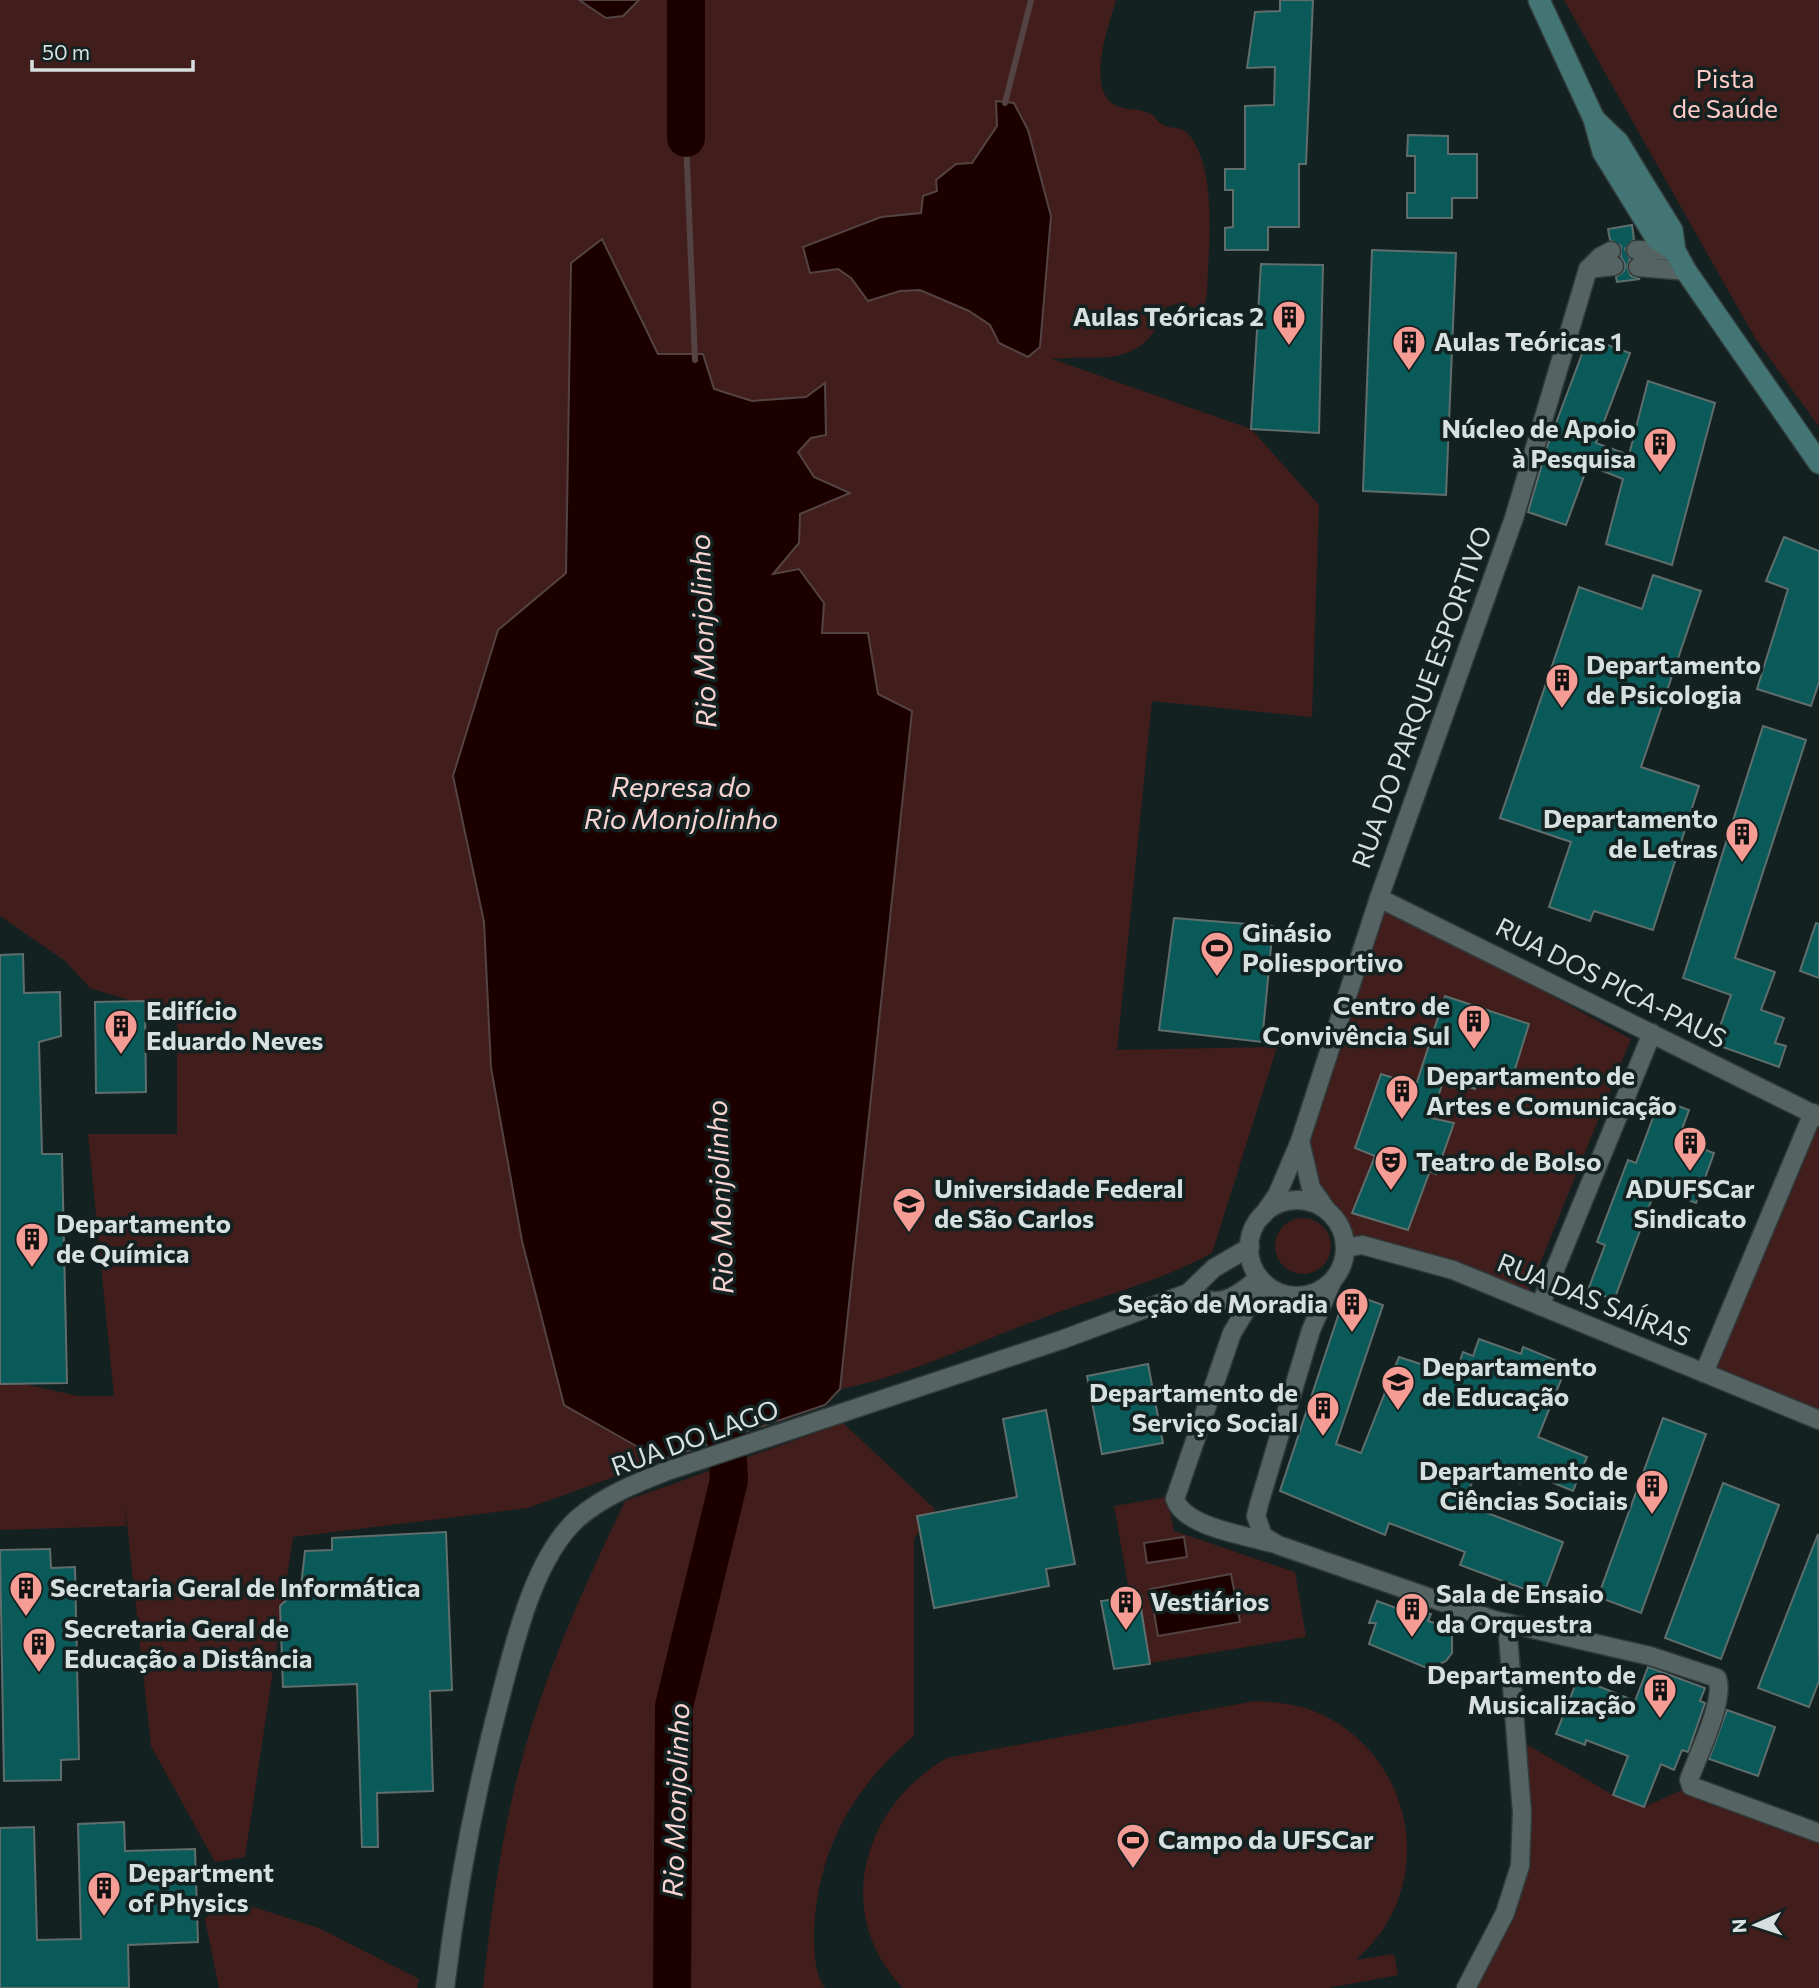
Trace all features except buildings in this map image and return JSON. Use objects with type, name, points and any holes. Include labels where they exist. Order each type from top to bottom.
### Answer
[{"type":"main road","points":[[1539,0],[1594,119],[1618,142],[1672,230],[1675,251],[1686,271],[1819,463]]},
{"type":"street","points":[[1675,251],[1637,258],[1686,271]]},
{"type":"street","name":"RUA DO PARQUE ESPORTIVO","points":[[1262,1215],[1277,1195],[1300,1141],[1379,898],[1511,525],[1588,269],[1613,259]]},
{"type":"street","name":"RUA DOS PICA-PAUS","points":[[1379,898],[1816,1115]]},
{"type":"street","points":[[1540,1306],[1652,1033]]},
{"type":"street","points":[[1704,1374],[1816,1115]]},
{"type":"street","points":[[1278,1545],[1263,1536],[1256,1517],[1311,1329],[1344,1260],[1345,1248],[1340,1227],[1311,1188],[1300,1141]]},
{"type":"street","points":[[1327,1210],[1301,1200],[1287,1202],[1262,1215],[1255,1227],[1250,1247],[1252,1263],[1261,1280],[1285,1295],[1297,1297],[1322,1290],[1332,1282]]},
{"type":"street","name":"RUA DAS SAÍRAS","points":[[1345,1248],[1362,1245],[1453,1270],[1819,1420]]},
{"type":"street","name":"RUA DO LAGO","points":[[445,1988],[467,1838],[485,1755],[518,1630],[548,1557],[578,1519],[624,1488],[667,1471],[1061,1340],[1188,1293],[1214,1268],[1250,1247]]},
{"type":"street","points":[[1188,1293],[1206,1302],[1234,1298],[1261,1280]]},
{"type":"street","points":[[1261,1280],[1232,1333],[1175,1499],[1178,1508],[1207,1525],[1278,1545],[1507,1623],[1650,1656],[1717,1678],[1720,1686],[1716,1707],[1689,1780],[1691,1786],[1819,1833]]},
{"type":"street","points":[[1466,1988],[1505,1913],[1520,1866],[1522,1813],[1507,1623]]},
{"type":"green space","points":[[0,0],[579,0],[606,18],[623,16],[639,0],[1116,0],[1102,56],[1102,85],[1106,97],[1115,105],[1147,112],[1163,125],[1184,131],[1191,137],[1199,153],[1205,172],[1210,214],[1207,295],[1204,306],[1193,308],[1183,302],[1166,307],[1156,327],[1145,341],[1133,350],[1105,357],[1052,359],[1251,429],[1319,505],[1312,717],[1152,701],[1117,1050],[1277,1047],[1212,1253],[1148,1282],[1037,1320],[915,1368],[840,1389],[912,711],[878,694],[868,633],[822,633],[772,575],[799,543],[800,514],[849,493],[814,477],[798,452],[811,438],[826,435],[824,384],[806,397],[752,401],[714,389],[703,354],[658,354],[568,482],[566,573],[498,631],[453,776],[484,922],[491,1068],[564,1404],[661,1460],[528,1508],[293,1537],[245,1857],[215,1862],[151,1746],[125,1505],[126,1526],[0,1530],[0,1384],[24,1384],[78,1396],[114,1396],[88,1134],[177,1134],[177,1015],[90,988],[65,961],[0,916]],"holes":[[[996,101],[1014,103],[1028,130],[1051,216],[1039,347],[1028,357],[1000,343],[990,325],[968,311],[920,290],[900,291],[868,301],[851,278],[804,247],[881,217],[922,213],[937,191],[971,163],[997,126]]]},
{"type":"green space","name":"Pista de Saúde","points":[[1564,0],[1819,0],[1819,427],[1755,338]]},
{"type":"green space","points":[[1383,904],[1631,1039],[1528,1293],[1363,1241],[1336,1228],[1333,1220],[1323,1212],[1303,1149]]},
{"type":"green space","points":[[1819,1124],[1819,1411],[1711,1367]]},
{"type":"green space","points":[[1298,1218],[1308,1218],[1323,1226],[1329,1235],[1329,1257],[1323,1266],[1308,1274],[1298,1274],[1280,1262],[1275,1251],[1275,1241],[1287,1223]]},
{"type":"green space","points":[[843,1423],[935,1509],[914,1539],[914,1736],[892,1756],[856,1799],[831,1847],[817,1901],[814,1931],[817,1968],[825,1988],[483,1988],[502,1846],[531,1729],[567,1629],[625,1501]]},
{"type":"green space","points":[[1167,1497],[1174,1531],[1295,1572],[1306,1637],[1114,1669],[1101,1601],[1130,1596],[1114,1506]]},
{"type":"green space","points":[[1255,1701],[1292,1705],[1327,1717],[1353,1734],[1374,1755],[1390,1780],[1401,1807],[1406,1836],[1406,1866],[1400,1895],[1387,1923],[1356,1960],[1394,1954],[1398,1975],[1328,1988],[903,1988],[881,1959],[868,1927],[863,1895],[866,1863],[877,1832],[895,1804],[918,1779],[947,1758]]},
{"type":"green space","points":[[1516,1738],[1613,1795],[1644,1807],[1691,1786],[1819,1833],[1819,1988],[1466,1988],[1520,1866]]},
{"type":"green space","points":[[225,1898],[319,1928],[419,1979],[417,1988],[219,1988],[205,1919]]},
{"type":"water","points":[[579,0],[639,0],[623,16],[606,18]]},
{"type":"water","points":[[996,101],[1014,103],[1028,130],[1051,216],[1040,347],[1028,357],[999,343],[990,325],[969,311],[920,290],[900,291],[868,301],[851,278],[838,269],[810,273],[803,247],[881,217],[921,213],[923,196],[937,191],[936,180],[956,164],[972,163],[997,126]]},
{"type":"water","name":"Represa do Rio Monjolinho","points":[[602,239],[658,354],[703,354],[714,389],[752,401],[806,397],[825,383],[826,435],[811,438],[798,452],[814,477],[850,493],[800,514],[799,543],[773,574],[799,569],[824,603],[822,633],[868,633],[878,694],[912,711],[840,1389],[825,1405],[661,1460],[564,1405],[522,1241],[491,1068],[484,922],[453,776],[498,630],[566,573],[571,263]]},
{"type":"water","points":[[1184,1537],[1187,1557],[1147,1563],[1144,1543]]},
{"type":"water","points":[[1231,1574],[1240,1622],[1158,1636],[1150,1589]]},
{"type":"waterway","name":"Rio Monjolinho","points":[[686,0],[686,138]]},
{"type":"waterway","points":[[1005,103],[1031,0]]},
{"type":"waterway","points":[[686,138],[695,360]]},
{"type":"waterway","name":"Rio Monjolinho","points":[[672,1988],[674,1706],[729,1480],[723,1386]]},
{"type":"place","name":"Aulas Teóricas 2","points":[[1289,347]]},
{"type":"place","name":"Aulas Teóricas 1","points":[[1409,372]]},
{"type":"place","name":"Núcleo de Apoio à Pesquisa","points":[[1660,474]]},
{"type":"place","name":"Departamento de Psicologia","points":[[1562,710]]},
{"type":"place","name":"Departamento de Letras","points":[[1742,864]]},
{"type":"place","name":"Ginásio Poliesportivo","points":[[1217,978]]},
{"type":"place","name":"Centro de Convivência Sul","points":[[1474,1051]]},
{"type":"place","name":"Edifício Eduardo Neves","points":[[121,1056]]},
{"type":"place","name":"Departamento de Artes e Comunicação","points":[[1402,1121]]},
{"type":"place","name":"ADUFSCar Sindicato","points":[[1690,1173]]},
{"type":"place","name":"Teatro de Bolso","points":[[1391,1192]]},
{"type":"place","name":"Universidade Federal de São Carlos","points":[[909,1234]]},
{"type":"place","name":"Departamento de Química","points":[[32,1269]]},
{"type":"place","name":"Seção de Moradia","points":[[1352,1334]]},
{"type":"place","name":"Departamento de Educação","points":[[1398,1412]]},
{"type":"place","name":"Departamento de Serviço Social","points":[[1323,1438]]},
{"type":"place","name":"Departamento de Ciências Sociais","points":[[1652,1516]]},
{"type":"place","name":"Secretaria Geral de Informática","points":[[26,1618]]},
{"type":"place","name":"Vestiários","points":[[1126,1632]]},
{"type":"place","name":"Sala de Ensaio da Orquestra","points":[[1412,1639]]},
{"type":"place","name":"Secretaria Geral de Educação a Distância","points":[[39,1674]]},
{"type":"place","name":"Departamento de Musicalização","points":[[1660,1720]]},
{"type":"place","name":"Campo da UFSCar","points":[[1133,1870]]},
{"type":"place","name":"Department of Physics","points":[[104,1918]]}]
